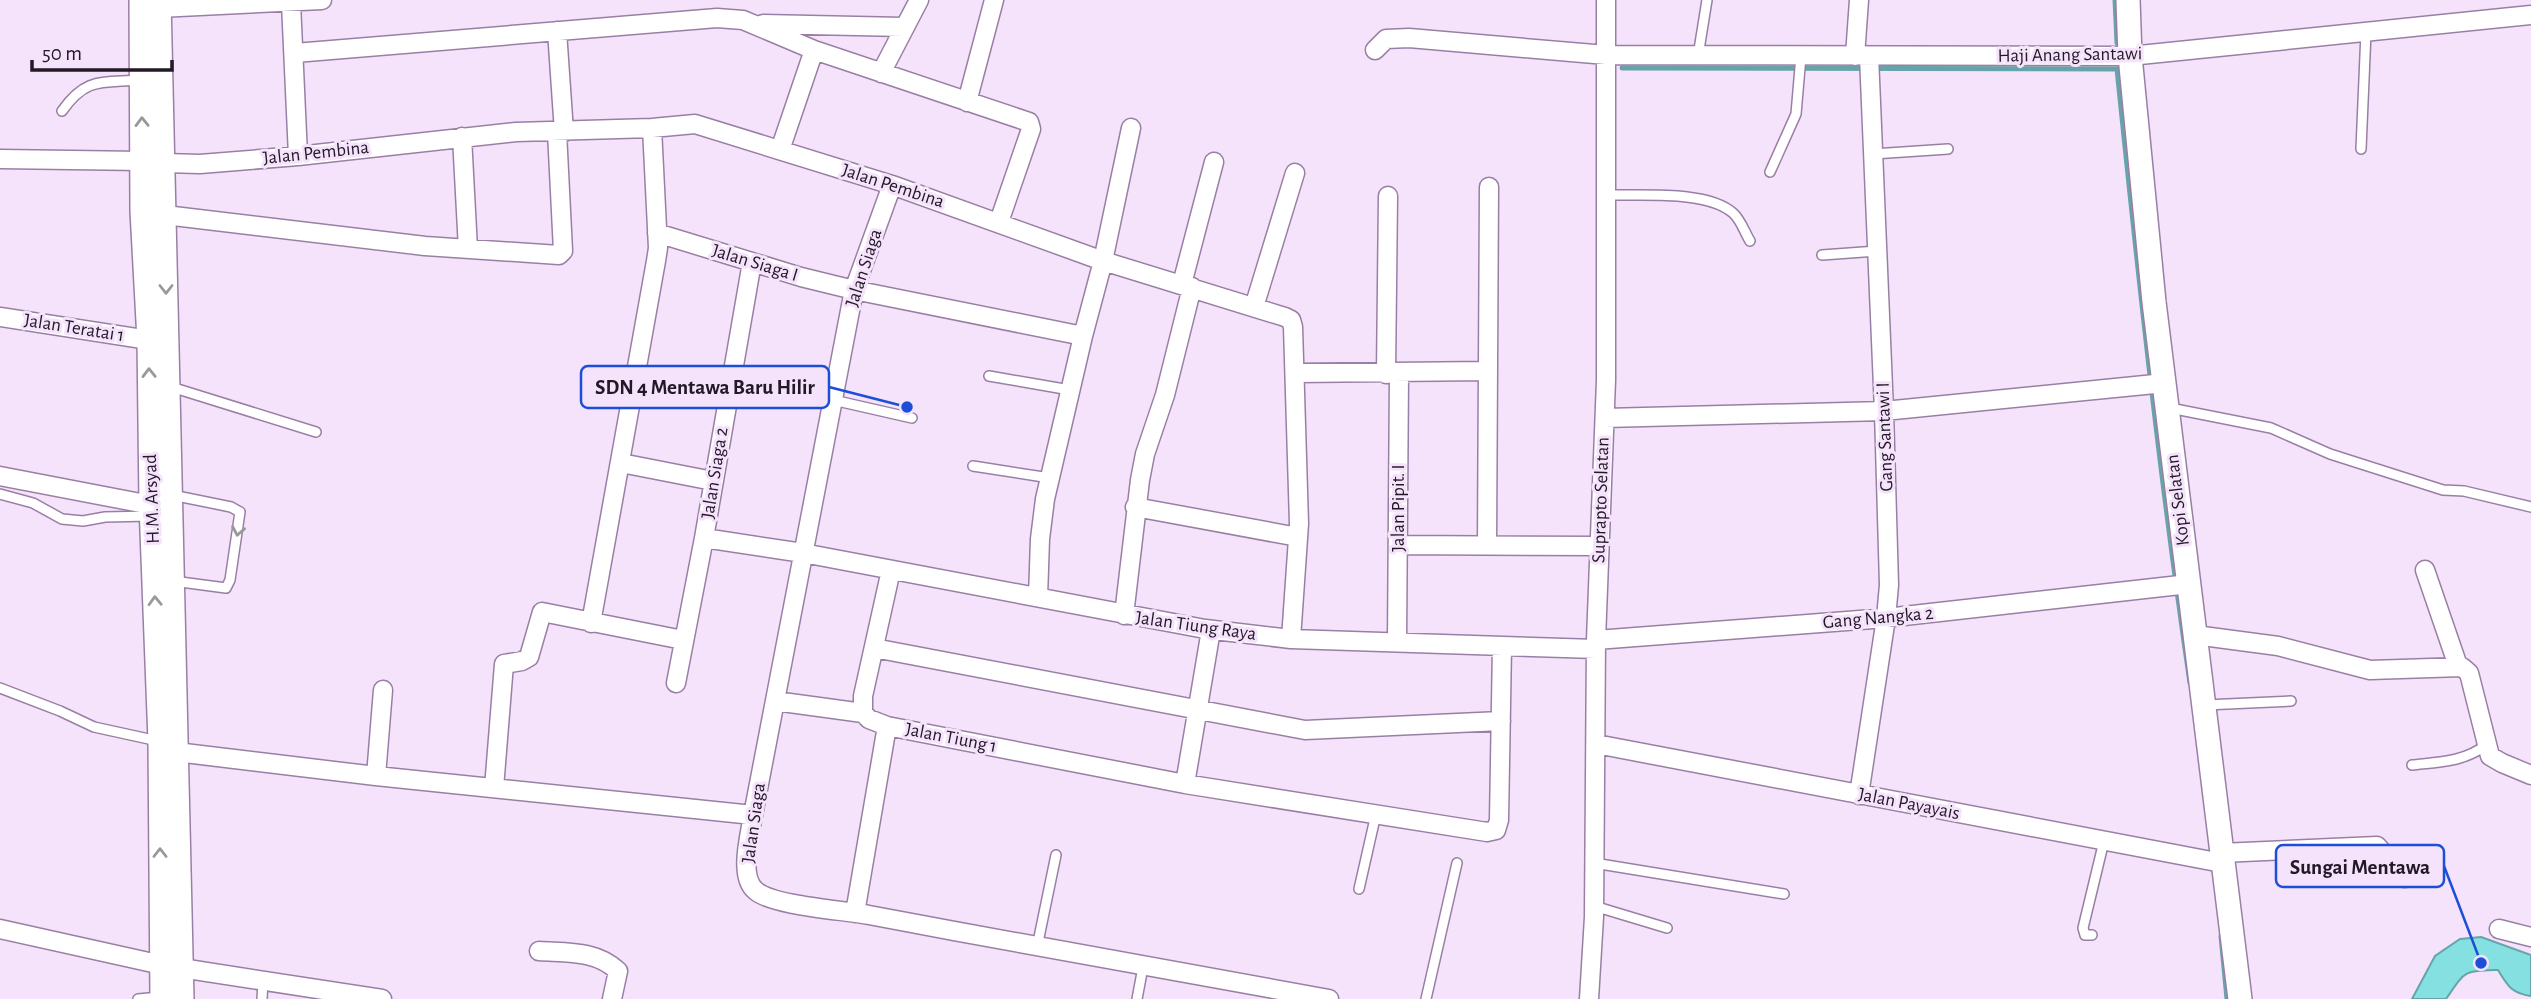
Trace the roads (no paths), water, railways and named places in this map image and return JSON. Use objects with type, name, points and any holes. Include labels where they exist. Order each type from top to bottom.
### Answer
[{"type":"street","points":[[153,3],[291,3],[322,0]]},
{"type":"street","points":[[881,73],[919,0]]},
{"type":"street","points":[[967,102],[994,0]]},
{"type":"street","name":"Suprapto Selatan","points":[[1589,999],[1594,905],[1596,645],[1605,418],[1606,0]]},
{"type":"street","name":"Gang Santawi I","points":[[1859,0],[1873,154],[1889,551],[1886,618],[1859,795]]},
{"type":"street","name":"Kopi Selatan","points":[[2128,0],[2130,56],[2153,291],[2155,384],[2168,408],[2184,585],[2195,635],[2204,705],[2216,859],[2240,999]]},
{"type":"street","name":"H.M. Arsyad","points":[[153,3],[141,80],[153,162],[165,215],[155,258],[149,340],[168,747],[171,966],[168,998]]},
{"type":"street","name":"H.M. Arsyad","points":[[153,3],[155,258],[167,386],[158,505],[172,580],[168,747]]},
{"type":"street","points":[[291,3],[298,156]]},
{"type":"street","name":"Haji Anang Santawi","points":[[1375,50],[1386,39],[1409,38],[1606,55],[1801,56],[1866,63],[2130,56],[2531,15]]},
{"type":"street","points":[[295,53],[735,18],[814,50],[1027,120],[1031,129],[999,222]]},
{"type":"street","points":[[752,23],[903,27]]},
{"type":"street","points":[[165,215],[425,246],[561,255],[561,132],[557,31]]},
{"type":"street","points":[[780,150],[814,50]]},
{"type":"street","name":"Jalan Pembina","points":[[0,159],[200,163],[298,156],[516,132],[695,124],[892,185],[1103,261],[1292,320],[1296,373],[1298,537],[1291,639]]},
{"type":"street","points":[[591,623],[656,261],[652,128]]},
{"type":"street","points":[[1038,597],[1041,521],[1070,390],[1103,261],[1131,128]]},
{"type":"street","points":[[462,137],[468,248]]},
{"type":"street","points":[[1124,615],[1136,507],[1146,454],[1165,395],[1214,162]]},
{"type":"street","points":[[1254,307],[1295,173]]},
{"type":"street","name":"Jalan Siaga","points":[[892,185],[854,290],[753,815],[746,858],[748,877],[754,891],[771,900],[1329,999]]},
{"type":"street","points":[[1487,545],[1489,187]]},
{"type":"street","name":"Jalan Pipit. I","points":[[1388,196],[1398,545],[1397,642]]},
{"type":"street","name":"Jalan Siaga I","points":[[657,233],[854,290],[1083,336]]},
{"type":"street","name":"Jalan Siaga 2","points":[[676,683],[752,262]]},
{"type":"street","name":"Jalan Teratai 1","points":[[0,317],[149,340]]},
{"type":"street","points":[[1296,373],[1487,371]]},
{"type":"street","points":[[1605,418],[1884,411],[2155,384]]},
{"type":"street","points":[[621,463],[713,481]]},
{"type":"street","points":[[0,476],[158,505]]},
{"type":"street","points":[[1136,507],[1298,537]]},
{"type":"street","name":"Jalan Tiung Raya","points":[[704,538],[803,553],[1211,630],[1291,639],[1502,646],[1596,645]]},
{"type":"street","points":[[1398,545],[1599,546]]},
{"type":"street","points":[[775,701],[863,713],[863,696],[891,570]]},
{"type":"street","points":[[2425,570],[2458,666]]},
{"type":"street","name":"Gang Nangka 2","points":[[1596,645],[1886,618],[2184,585]]},
{"type":"street","points":[[494,788],[504,664],[529,657],[542,612],[683,640]]},
{"type":"street","points":[[1185,784],[1211,630]]},
{"type":"street","points":[[2195,635],[2278,646],[2370,670],[2458,666],[2466,669],[2488,752],[2495,759],[2531,775]]},
{"type":"street","points":[[874,648],[1305,730],[1321,730],[1500,721],[1502,646]]},
{"type":"street","points":[[376,776],[383,690]]},
{"type":"street","name":"Jalan Tiung 1","points":[[863,713],[869,719],[887,726],[1185,784],[1487,832],[1496,830],[1499,820],[1500,721]]},
{"type":"street","points":[[855,913],[887,726]]},
{"type":"street","name":"Jalan Payayais","points":[[1596,744],[2104,841],[2216,859],[2377,846],[2405,878]]},
{"type":"street","points":[[168,747],[376,776],[753,815]]},
{"type":"street","points":[[0,929],[171,966],[262,990],[382,999]]},
{"type":"street","points":[[2499,929],[2531,937]]},
{"type":"street","points":[[539,951],[590,954],[609,962],[618,971],[612,999]]},
{"type":"lane","points":[[1698,56],[1707,0]]},
{"type":"lane","points":[[2361,149],[2366,32]]},
{"type":"lane","points":[[1770,172],[1796,114],[1801,56]]},
{"type":"lane","points":[[62,111],[74,94],[87,85],[141,80]]},
{"type":"lane","points":[[1873,154],[1948,149]]},
{"type":"lane","points":[[1607,195],[1689,198],[1717,203],[1735,214],[1750,241]]},
{"type":"lane","points":[[1822,255],[1877,251]]},
{"type":"lane","points":[[989,376],[1070,390]]},
{"type":"lane","points":[[167,386],[316,432]]},
{"type":"lane","points":[[833,400],[912,418]]},
{"type":"lane","points":[[2168,408],[2271,428],[2330,454],[2443,491],[2464,491],[2531,507]]},
{"type":"lane","points":[[973,466],[1050,478]]},
{"type":"lane","points":[[0,494],[33,503],[62,519],[83,521],[158,505],[231,507],[240,512],[230,580],[226,587],[172,580]]},
{"type":"lane","points":[[0,688],[93,727],[168,747]]},
{"type":"lane","points":[[2204,705],[2291,701]]},
{"type":"lane","points":[[2412,765],[2455,761],[2475,754],[2486,745]]},
{"type":"lane","points":[[1359,889],[1376,814]]},
{"type":"lane","points":[[2092,935],[2085,935],[2083,929],[2104,841]]},
{"type":"lane","points":[[1037,947],[1056,855]]},
{"type":"lane","points":[[1426,999],[1457,863]]},
{"type":"lane","points":[[1594,863],[1784,894]]},
{"type":"lane","points":[[1594,905],[1667,929]]},
{"type":"lane","points":[[1137,999],[1143,967]]},
{"type":"lane","points":[[138,999],[168,998]]},
{"type":"waterway","points":[[2115,0],[2117,43]]},
{"type":"waterway","points":[[1622,68],[2117,69],[2150,376],[2190,683]]},
{"type":"waterway","points":[[2221,936],[2227,999]]},
{"type":"place","name":"SDN 4 Mentawa Baru Hilir","points":[[907,407]]},
{"type":"place","name":"Sungai Mentawa","points":[[2481,963]]}]
